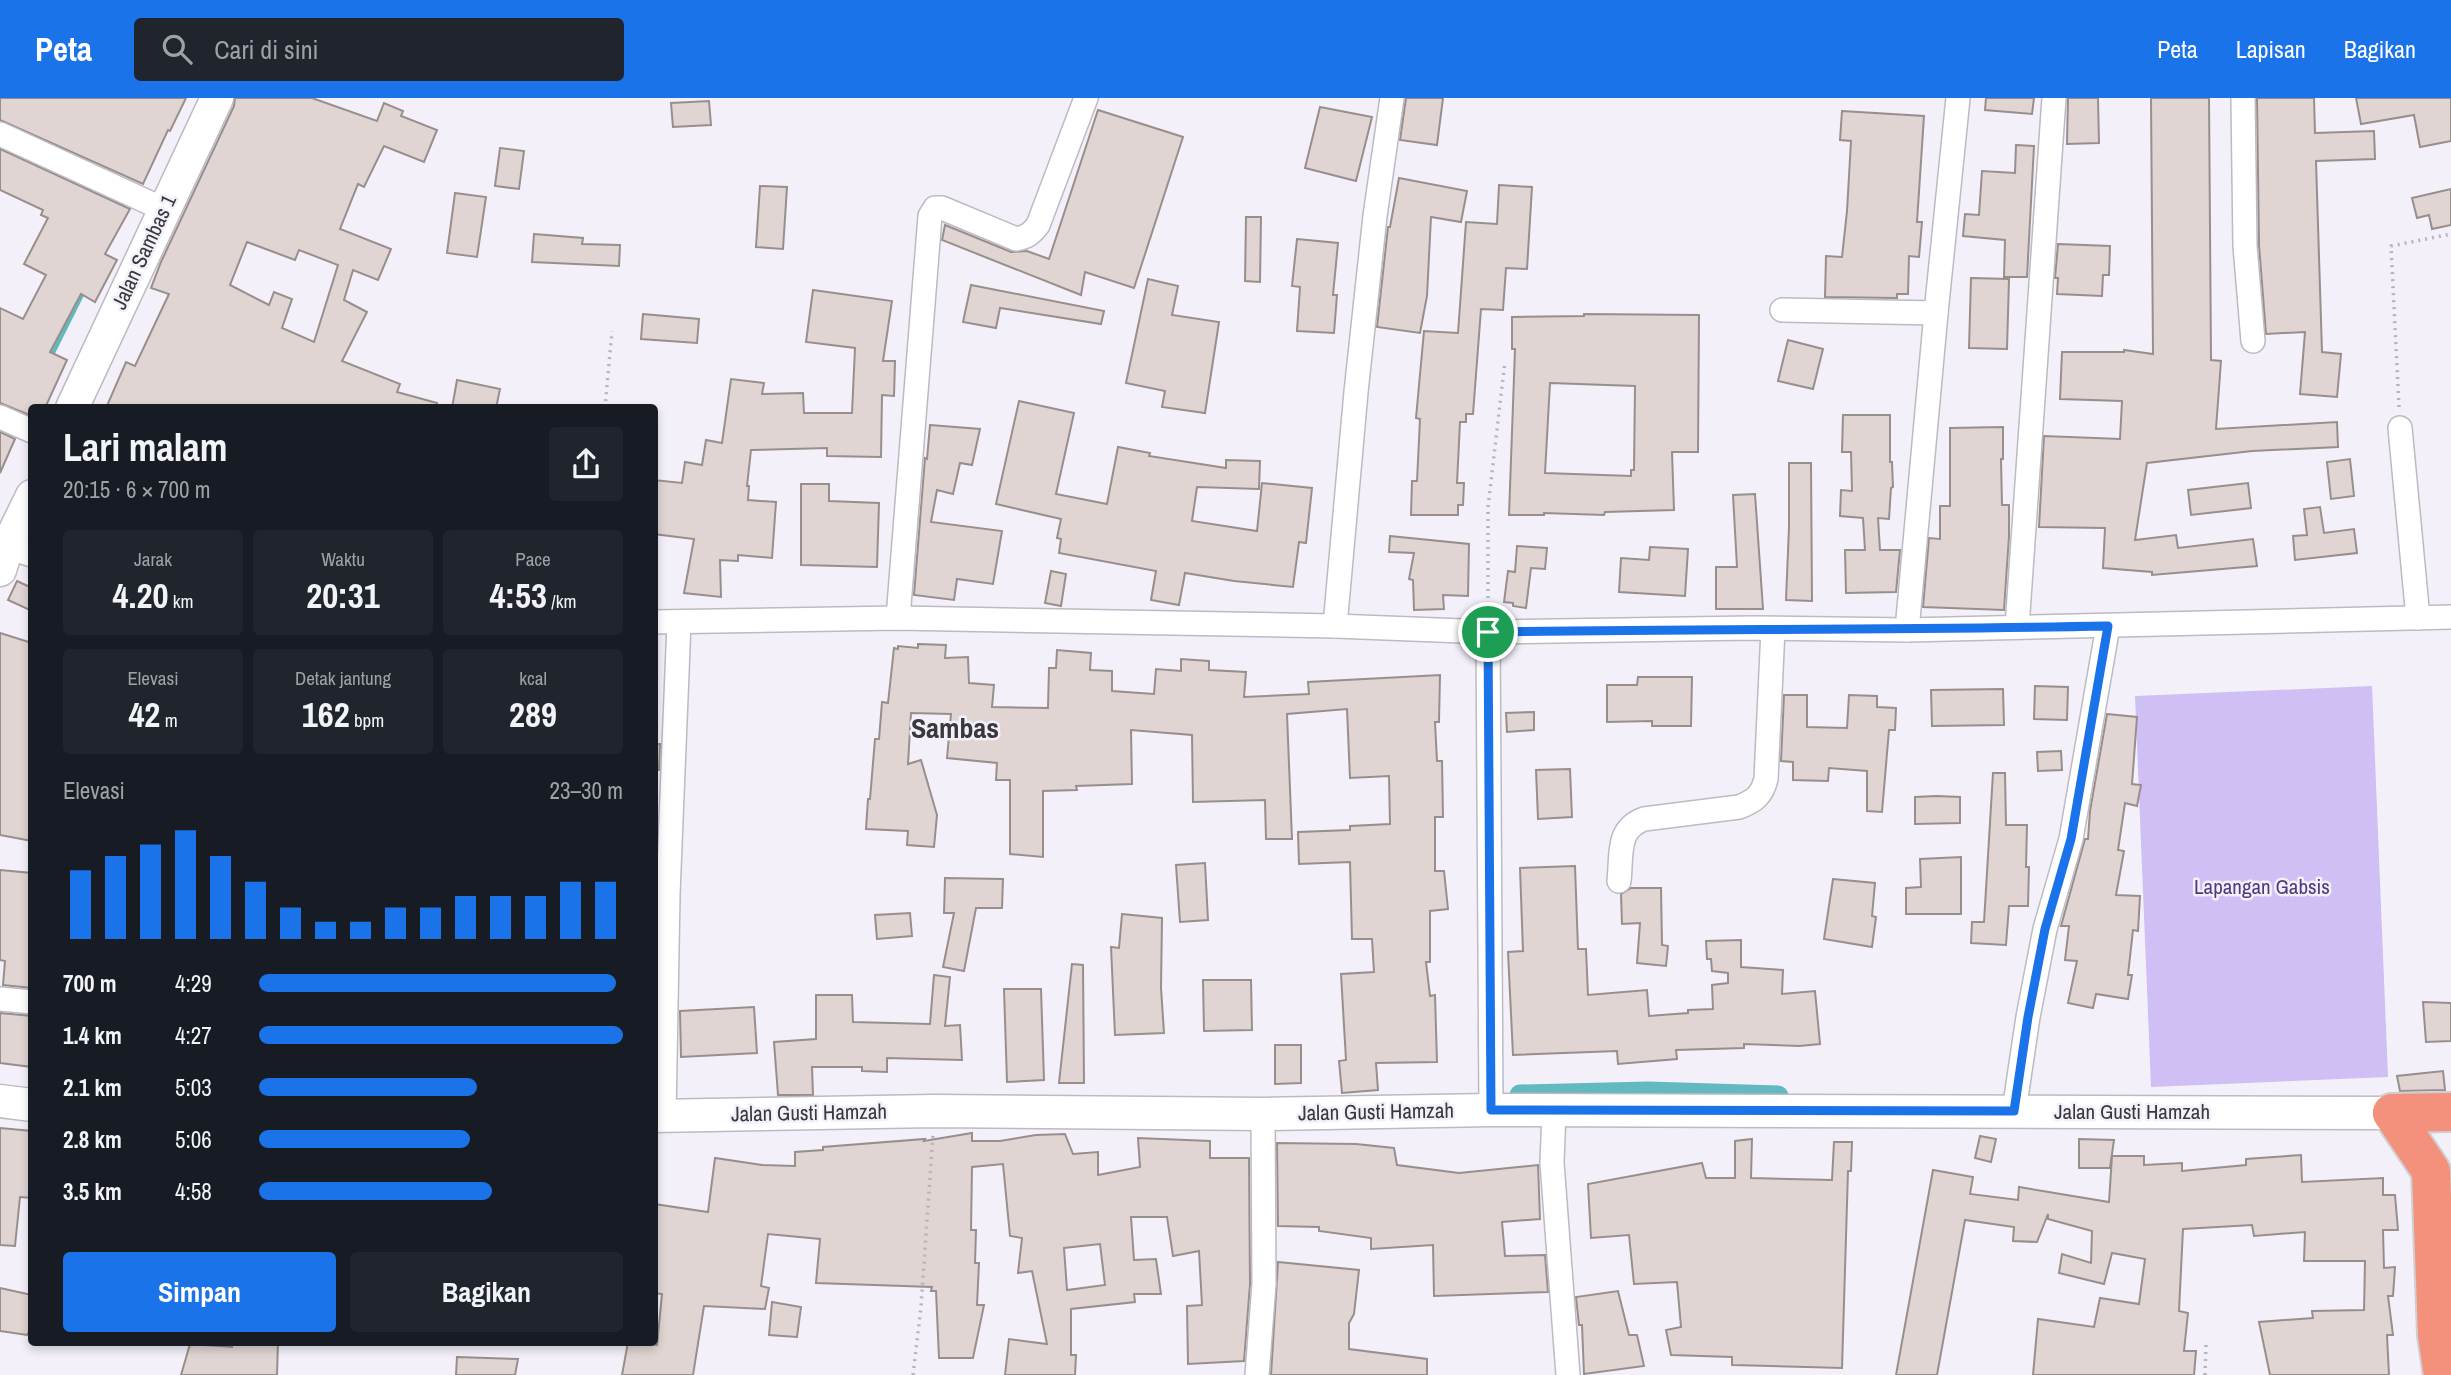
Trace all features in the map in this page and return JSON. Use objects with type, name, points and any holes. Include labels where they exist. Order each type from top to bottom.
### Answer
[{"type":"highway","points":[[2392,1113],[2451,1112]]},
{"type":"highway","points":[[2392,1113],[2441,1158],[2437,1335],[2443,1375]]},
{"type":"street","name":"Jalan Sambas 1","points":[[74,404],[217,98]]},
{"type":"street","points":[[898,618],[930,216],[935,208],[942,208],[1016,239],[1025,238],[1038,225],[1086,98]]},
{"type":"street","points":[[1335,626],[1356,392],[1392,98]]},
{"type":"street","points":[[1908,630],[1958,98]]},
{"type":"street","points":[[2017,628],[2054,98]]},
{"type":"street","points":[[2243,98],[2245,247],[2253,341]]},
{"type":"street","points":[[0,134],[163,209]]},
{"type":"street","points":[[1782,310],[1936,313]]},
{"type":"street","points":[[0,417],[28,429]]},
{"type":"street","points":[[2400,428],[2418,618]]},
{"type":"street","points":[[13,557],[28,509]]},
{"type":"street","points":[[658,622],[898,618],[1335,626],[1488,632],[1908,630],[2451,617]]},
{"type":"street","points":[[659,1116],[679,624]]},
{"type":"street","points":[[2014,1111],[2045,929],[2071,839],[2108,626]]},
{"type":"street","points":[[1619,881],[1624,833],[1632,823],[1644,819],[1739,807],[1753,802],[1762,793],[1766,779],[1773,629]]},
{"type":"street","points":[[1488,632],[1491,1110]]},
{"type":"street","points":[[0,999],[28,1002]]},
{"type":"street","points":[[0,1101],[28,1104]]},
{"type":"street","name":"Jalan Gusti Hamzah","points":[[659,1116],[934,1111],[1264,1114],[1491,1110],[2392,1113]]},
{"type":"street","points":[[1554,1111],[1552,1163],[1568,1375]]},
{"type":"street","points":[[1257,1375],[1264,1284],[1264,1114]]},
{"type":"path","points":[[2400,428],[2391,246],[2451,234]]},
{"type":"path","points":[[605,404],[612,331]]},
{"type":"path","points":[[1488,632],[1488,507],[1505,361]]},
{"type":"path","points":[[913,1375],[921,1307],[934,1111]]},
{"type":"path","points":[[2205,1375],[2206,1344]]},
{"type":"green space","name":"Lapangan Gabsis","points":[[2372,686],[2388,1077],[2151,1087],[2135,696]]},
{"type":"building","points":[[0,98],[186,98],[143,184],[0,120]]},
{"type":"building","points":[[235,98],[312,98],[377,121],[384,103],[403,111],[401,116],[437,130],[424,162],[384,146],[364,187],[358,184],[340,229],[391,249],[378,280],[353,270],[344,300],[367,312],[342,361],[400,384],[397,392],[437,404],[108,404],[126,362],[135,366],[169,294],[151,288],[234,106]],"holes":[[[247,242],[295,260],[299,250],[338,265],[314,342],[282,328],[292,299],[274,292],[269,305],[230,285]]]},
{"type":"building","points":[[1406,98],[1443,98],[1437,145],[1400,140]]},
{"type":"building","points":[[1986,98],[2034,98],[2032,114],[1985,110]]},
{"type":"building","points":[[2068,98],[2098,98],[2099,143],[2067,144]]},
{"type":"building","points":[[2151,98],[2209,98],[2211,360],[2221,361],[2216,429],[2337,422],[2338,447],[2252,451],[2147,463],[2135,540],[2176,535],[2178,548],[2253,539],[2257,566],[2152,575],[2152,572],[2103,568],[2105,528],[2039,527],[2044,436],[2120,439],[2122,401],[2060,399],[2062,352],[2124,350],[2153,354]]},
{"type":"building","points":[[2257,98],[2314,98],[2315,133],[2374,131],[2375,159],[2316,161],[2322,352],[2341,354],[2337,397],[2300,394],[2305,332],[2266,334],[2259,245]]},
{"type":"building","points":[[2356,98],[2451,98],[2451,141],[2420,147],[2414,115],[2361,124]]},
{"type":"building","points":[[709,101],[711,125],[673,127],[671,103]]},
{"type":"building","points":[[1320,107],[1372,117],[1356,181],[1305,168]]},
{"type":"building","points":[[1098,110],[1183,137],[1134,288],[1085,272],[1081,295],[942,240],[945,225],[1011,252],[1027,251],[1049,259]]},
{"type":"building","points":[[1842,111],[1924,116],[1917,222],[1922,222],[1919,257],[1909,256],[1908,294],[1897,294],[1897,298],[1825,297],[1826,256],[1842,257],[1847,211],[1851,141],[1840,140]]},
{"type":"building","points":[[2016,145],[2034,146],[2027,277],[2004,277],[2005,240],[1963,236],[1965,214],[1979,215],[1982,171],[2015,173]]},
{"type":"building","points":[[500,148],[524,151],[519,189],[495,186]]},
{"type":"building","points":[[0,149],[130,209],[105,254],[117,260],[95,302],[81,294],[50,352],[67,360],[47,404],[28,404],[28,414],[0,403],[0,308],[23,319],[46,275],[24,264],[48,218],[41,215],[43,210],[0,190]]},
{"type":"building","points":[[1399,178],[1467,191],[1461,222],[1431,217],[1427,296],[1420,333],[1377,327],[1388,227]]},
{"type":"building","points":[[1499,185],[1532,187],[1527,269],[1506,268],[1503,310],[1481,309],[1473,414],[1466,414],[1466,422],[1460,422],[1457,483],[1464,483],[1463,505],[1458,505],[1458,515],[1411,515],[1412,481],[1417,481],[1420,419],[1416,418],[1424,331],[1458,333],[1466,222],[1497,224]]},
{"type":"building","points":[[760,186],[787,187],[783,249],[756,247]]},
{"type":"building","points":[[2451,189],[2451,225],[2432,229],[2429,215],[2417,218],[2412,198]]},
{"type":"building","points":[[455,193],[486,197],[477,257],[447,253]]},
{"type":"building","points":[[1246,217],[1261,217],[1260,282],[1245,281]]},
{"type":"building","points":[[534,234],[583,238],[582,244],[620,245],[619,266],[532,262]]},
{"type":"building","points":[[1297,239],[1338,243],[1333,295],[1337,295],[1334,333],[1297,331],[1300,287],[1292,286]]},
{"type":"building","points":[[2058,244],[2110,246],[2109,275],[2103,275],[2102,296],[2057,294],[2058,278],[2055,278]]},
{"type":"building","points":[[1971,278],[2009,279],[2007,349],[1969,348]]},
{"type":"building","points":[[1148,279],[1178,286],[1172,315],[1219,322],[1205,413],[1162,407],[1165,391],[1126,383]]},
{"type":"building","points":[[971,285],[1104,311],[1101,324],[1000,308],[996,328],[963,322]]},
{"type":"building","points":[[813,290],[892,301],[883,361],[895,361],[894,396],[882,395],[881,457],[827,456],[827,448],[751,450],[748,500],[776,502],[772,558],[738,555],[738,561],[720,560],[721,597],[684,593],[694,539],[658,534],[658,480],[682,483],[685,462],[702,465],[706,440],[722,443],[731,379],[764,383],[762,394],[803,393],[804,413],[852,413],[855,348],[806,342]]},
{"type":"building","points":[[643,314],[699,319],[697,343],[641,339]]},
{"type":"building","points":[[1699,315],[1698,452],[1672,452],[1674,510],[1605,512],[1604,515],[1509,515],[1515,349],[1512,349],[1512,317]],"holes":[[[1550,383],[1635,386],[1634,470],[1631,470],[1631,476],[1545,473]]]},
{"type":"building","points":[[1788,340],[1823,349],[1813,389],[1778,381]]},
{"type":"building","points":[[457,380],[500,389],[497,404],[453,404]]},
{"type":"building","points":[[1019,401],[1074,413],[1056,494],[1107,504],[1118,447],[1150,453],[1149,456],[1226,468],[1226,460],[1260,461],[1259,489],[1197,487],[1192,521],[1257,531],[1262,483],[1312,488],[1306,543],[1299,542],[1293,587],[1185,573],[1179,605],[1151,600],[1156,571],[1059,553],[1061,539],[1057,538],[1061,519],[996,504]]},
{"type":"building","points":[[1843,415],[1890,415],[1893,487],[1889,519],[1878,518],[1880,550],[1900,550],[1896,592],[1846,593],[1845,550],[1865,550],[1863,518],[1840,516],[1841,490],[1852,491],[1851,452],[1842,452]]},
{"type":"building","points":[[930,425],[980,429],[972,465],[960,463],[953,494],[937,490],[931,522],[1002,531],[993,584],[957,579],[954,600],[914,595]]},
{"type":"building","points":[[2003,427],[2002,505],[2009,505],[2004,610],[1923,607],[1929,538],[1940,539],[1940,506],[1950,506],[1950,428]]},
{"type":"building","points":[[0,432],[15,439],[0,473]]},
{"type":"building","points":[[2350,459],[2354,496],[2331,499],[2327,462]]},
{"type":"building","points":[[1789,463],[1811,463],[1812,601],[1786,600]]},
{"type":"building","points":[[2248,483],[2251,508],[2191,515],[2188,490]]},
{"type":"building","points":[[801,484],[829,484],[829,501],[879,503],[877,567],[801,565]]},
{"type":"building","points":[[1755,494],[1763,609],[1716,609],[1716,567],[1737,567],[1733,495]]},
{"type":"building","points":[[2320,507],[2324,533],[2354,529],[2357,553],[2295,560],[2293,536],[2307,535],[2304,509]]},
{"type":"building","points":[[1390,536],[1469,544],[1468,596],[1443,595],[1444,609],[1414,610],[1413,580],[1409,579],[1414,553],[1389,552]]},
{"type":"building","points":[[1517,546],[1547,548],[1545,569],[1531,568],[1526,608],[1504,602],[1508,571],[1515,572]]},
{"type":"building","points":[[1650,547],[1688,549],[1685,596],[1619,592],[1621,558],[1649,560]]},
{"type":"building","points":[[1051,571],[1066,574],[1061,606],[1045,603]]},
{"type":"building","points":[[17,581],[28,586],[28,609],[8,600]]},
{"type":"building","points":[[0,633],[28,642],[28,840],[0,835]]},
{"type":"building","points":[[918,644],[946,645],[945,658],[968,657],[969,683],[994,685],[992,707],[1048,708],[1049,668],[1056,668],[1057,650],[1091,653],[1090,670],[1112,671],[1112,691],[1154,694],[1156,669],[1181,671],[1181,659],[1209,661],[1209,670],[1246,672],[1244,697],[1309,694],[1308,682],[1440,675],[1439,722],[1435,722],[1437,761],[1442,761],[1443,817],[1435,817],[1435,871],[1444,871],[1448,909],[1430,911],[1430,962],[1426,962],[1430,996],[1435,995],[1437,1062],[1376,1063],[1378,1090],[1342,1093],[1339,1061],[1346,1060],[1341,974],[1374,972],[1372,939],[1352,939],[1350,862],[1299,864],[1298,832],[1350,830],[1350,826],[1390,824],[1389,776],[1350,778],[1347,709],[1287,714],[1292,839],[1266,839],[1265,800],[1193,802],[1192,735],[1131,730],[1132,784],[1076,786],[1077,790],[1043,791],[1043,857],[1010,854],[1010,780],[996,780],[997,763],[947,758],[951,714],[911,713],[908,764],[921,760],[937,815],[934,847],[907,845],[908,831],[866,829],[875,739],[879,739],[882,702],[888,703],[894,648],[918,648]]},
{"type":"building","points":[[1638,677],[1692,677],[1691,726],[1652,726],[1652,721],[1607,722],[1607,685],[1637,685]]},
{"type":"building","points":[[2035,686],[2068,687],[2067,720],[2034,719]]},
{"type":"building","points":[[2003,689],[2004,725],[1932,726],[1931,690]]},
{"type":"building","points":[[1784,695],[1807,695],[1807,727],[1847,728],[1849,695],[1877,696],[1877,707],[1896,708],[1895,730],[1889,730],[1882,812],[1867,811],[1867,771],[1829,768],[1828,781],[1793,780],[1793,762],[1781,761]]},
{"type":"building","points":[[1534,712],[1534,730],[1507,732],[1506,713]]},
{"type":"building","points":[[2107,714],[2137,717],[2132,784],[2141,785],[2137,806],[2125,803],[2118,850],[2124,851],[2116,895],[2140,896],[2138,931],[2133,930],[2128,975],[2132,975],[2128,999],[2096,994],[2093,1008],[2068,1003],[2077,961],[2065,960],[2069,926],[2061,926],[2085,839],[2088,839],[2090,811]]},
{"type":"building","points":[[658,744],[660,744],[659,770]]},
{"type":"building","points":[[2061,751],[2062,770],[2038,771],[2037,752]]},
{"type":"building","points":[[1570,769],[1572,817],[1538,819],[1536,770]]},
{"type":"building","points":[[1993,773],[2005,773],[2006,825],[2027,825],[2028,906],[2009,906],[2006,945],[1971,943],[1972,922],[1984,922]]},
{"type":"building","points":[[1915,797],[1960,797],[1960,823],[1915,824]]},
{"type":"building","points":[[1961,857],[1961,914],[1906,914],[1906,888],[1921,887],[1920,859]]},
{"type":"building","points":[[1205,863],[1208,920],[1180,922],[1176,865]]},
{"type":"building","points":[[1575,866],[1578,949],[1586,949],[1588,995],[1647,990],[1649,1016],[1713,1009],[1712,985],[1728,983],[1728,973],[1712,971],[1711,959],[1707,959],[1706,941],[1741,940],[1741,967],[1783,970],[1782,994],[1815,991],[1820,1044],[1744,1044],[1744,1048],[1676,1050],[1677,1059],[1618,1064],[1617,1051],[1513,1055],[1508,952],[1523,951],[1520,868]]},
{"type":"building","points":[[0,870],[28,873],[28,988],[3,985],[5,961],[0,960]]},
{"type":"building","points":[[945,878],[1003,879],[1002,908],[976,908],[964,971],[943,967],[954,913],[944,913]]},
{"type":"building","points":[[1833,879],[1875,883],[1872,916],[1876,917],[1872,947],[1824,939]]},
{"type":"building","points":[[1631,888],[1661,888],[1662,945],[1668,946],[1666,966],[1637,963],[1640,923],[1622,924],[1621,894]]},
{"type":"building","points":[[910,913],[912,936],[877,939],[875,915]]},
{"type":"building","points":[[1122,914],[1162,918],[1161,988],[1164,1033],[1115,1035],[1111,947],[1119,948]]},
{"type":"building","points":[[1072,964],[1083,965],[1084,1083],[1059,1083]]},
{"type":"building","points":[[934,975],[950,977],[945,1026],[960,1025],[962,1060],[887,1058],[887,1072],[862,1071],[862,1067],[812,1067],[813,1095],[778,1095],[774,1042],[816,1039],[816,995],[852,995],[853,1022],[930,1024]]},
{"type":"building","points":[[1203,980],[1251,980],[1252,1030],[1204,1031]]},
{"type":"building","points":[[1004,989],[1041,989],[1044,1080],[1007,1082]]},
{"type":"building","points":[[2423,1002],[2451,1003],[2451,1041],[2426,1042]]},
{"type":"building","points":[[754,1007],[757,1053],[681,1057],[680,1011]]},
{"type":"building","points":[[0,1013],[28,1016],[28,1066],[0,1063]]},
{"type":"building","points":[[1275,1045],[1301,1045],[1301,1083],[1275,1084]]},
{"type":"building","points":[[2443,1071],[2445,1090],[2400,1091],[2397,1076]]},
{"type":"building","points":[[0,1128],[28,1131],[28,1198],[20,1197],[15,1246],[0,1245]]},
{"type":"building","points":[[972,1133],[972,1141],[1000,1141],[1036,1135],[1065,1134],[1073,1154],[1098,1152],[1098,1175],[1140,1167],[1138,1138],[1210,1141],[1210,1158],[1249,1158],[1250,1284],[1244,1361],[1188,1364],[1187,1306],[1202,1305],[1199,1251],[1173,1256],[1167,1217],[1131,1217],[1134,1260],[1156,1259],[1161,1294],[1134,1294],[1135,1302],[1071,1309],[1071,1355],[1076,1355],[1075,1375],[1005,1375],[1009,1339],[1047,1344],[1032,1271],[1018,1273],[1022,1238],[1010,1236],[1003,1164],[972,1167],[971,1230],[976,1230],[975,1263],[979,1263],[977,1305],[984,1305],[973,1358],[939,1358],[936,1291],[931,1291],[932,1287],[816,1283],[820,1239],[768,1234],[761,1286],[769,1288],[765,1309],[704,1306],[693,1375],[622,1375],[627,1346],[658,1346],[662,1294],[658,1294],[658,1205],[708,1212],[715,1158],[762,1165],[795,1166],[795,1152],[823,1150],[823,1147],[925,1139],[924,1141]],"holes":[[[1100,1244],[1105,1285],[1067,1290],[1064,1248]]]},
{"type":"building","points":[[1980,1136],[1996,1139],[1991,1162],[1975,1158]]},
{"type":"building","points":[[1752,1139],[1751,1178],[1832,1180],[1834,1142],[1852,1142],[1851,1171],[1848,1171],[1842,1368],[1732,1365],[1732,1357],[1671,1355],[1666,1330],[1681,1327],[1677,1282],[1634,1284],[1629,1235],[1591,1238],[1588,1184],[1702,1163],[1706,1178],[1735,1178],[1735,1141]]},
{"type":"building","points":[[2079,1139],[2114,1140],[2110,1168],[2079,1168]]},
{"type":"building","points":[[1277,1143],[1356,1144],[1394,1148],[1397,1165],[1459,1173],[1538,1165],[1540,1219],[1502,1222],[1505,1256],[1545,1255],[1548,1292],[1434,1296],[1433,1245],[1371,1249],[1371,1238],[1319,1231],[1319,1227],[1278,1226]]},
{"type":"building","points":[[2301,1155],[2302,1182],[2383,1178],[2383,1195],[2395,1195],[2398,1230],[2383,1230],[2384,1268],[2395,1267],[2393,1296],[2388,1296],[2393,1335],[2387,1335],[2389,1375],[2270,1375],[2259,1322],[2313,1318],[2312,1311],[2364,1310],[2365,1261],[2304,1261],[2305,1232],[2254,1236],[2252,1225],[2183,1229],[2179,1311],[2188,1313],[2184,1351],[2196,1351],[2194,1375],[2033,1375],[2038,1319],[2094,1327],[2100,1298],[2139,1304],[2145,1259],[2112,1253],[2104,1284],[2059,1273],[2062,1254],[2091,1263],[2092,1231],[2048,1219],[2048,1214],[2037,1242],[2013,1241],[2014,1227],[1965,1220],[1937,1375],[1896,1375],[1933,1170],[1973,1177],[1970,1194],[2018,1200],[2019,1187],[2109,1202],[2112,1156],[2144,1156],[2144,1165],[2182,1163],[2182,1171],[2246,1165],[2246,1159]]},
{"type":"building","points":[[1278,1262],[1359,1270],[1354,1314],[1349,1323],[1349,1349],[1427,1359],[1427,1375],[1271,1375]]},
{"type":"building","points":[[0,1288],[28,1294],[27,1335],[0,1331]]},
{"type":"building","points":[[1618,1291],[1629,1335],[1637,1335],[1644,1366],[1584,1374],[1582,1325],[1579,1325],[1576,1297]]},
{"type":"building","points":[[772,1302],[801,1307],[797,1337],[769,1335]]},
{"type":"building","points":[[189,1346],[278,1346],[277,1375],[181,1375]]},
{"type":"building","points":[[457,1357],[518,1359],[515,1375],[456,1375]]},
{"type":"waterway","points":[[48,361],[84,289]]},
{"type":"waterway","points":[[1520,1095],[1648,1092],[1778,1096]]},
{"type":"district","name":"Sambas","points":[[955,728]]},
{"type":"route","points":[[2108,626],[2071,839],[2045,929],[2014,1111],[1491,1110],[1488,632],[2108,626]]}]
